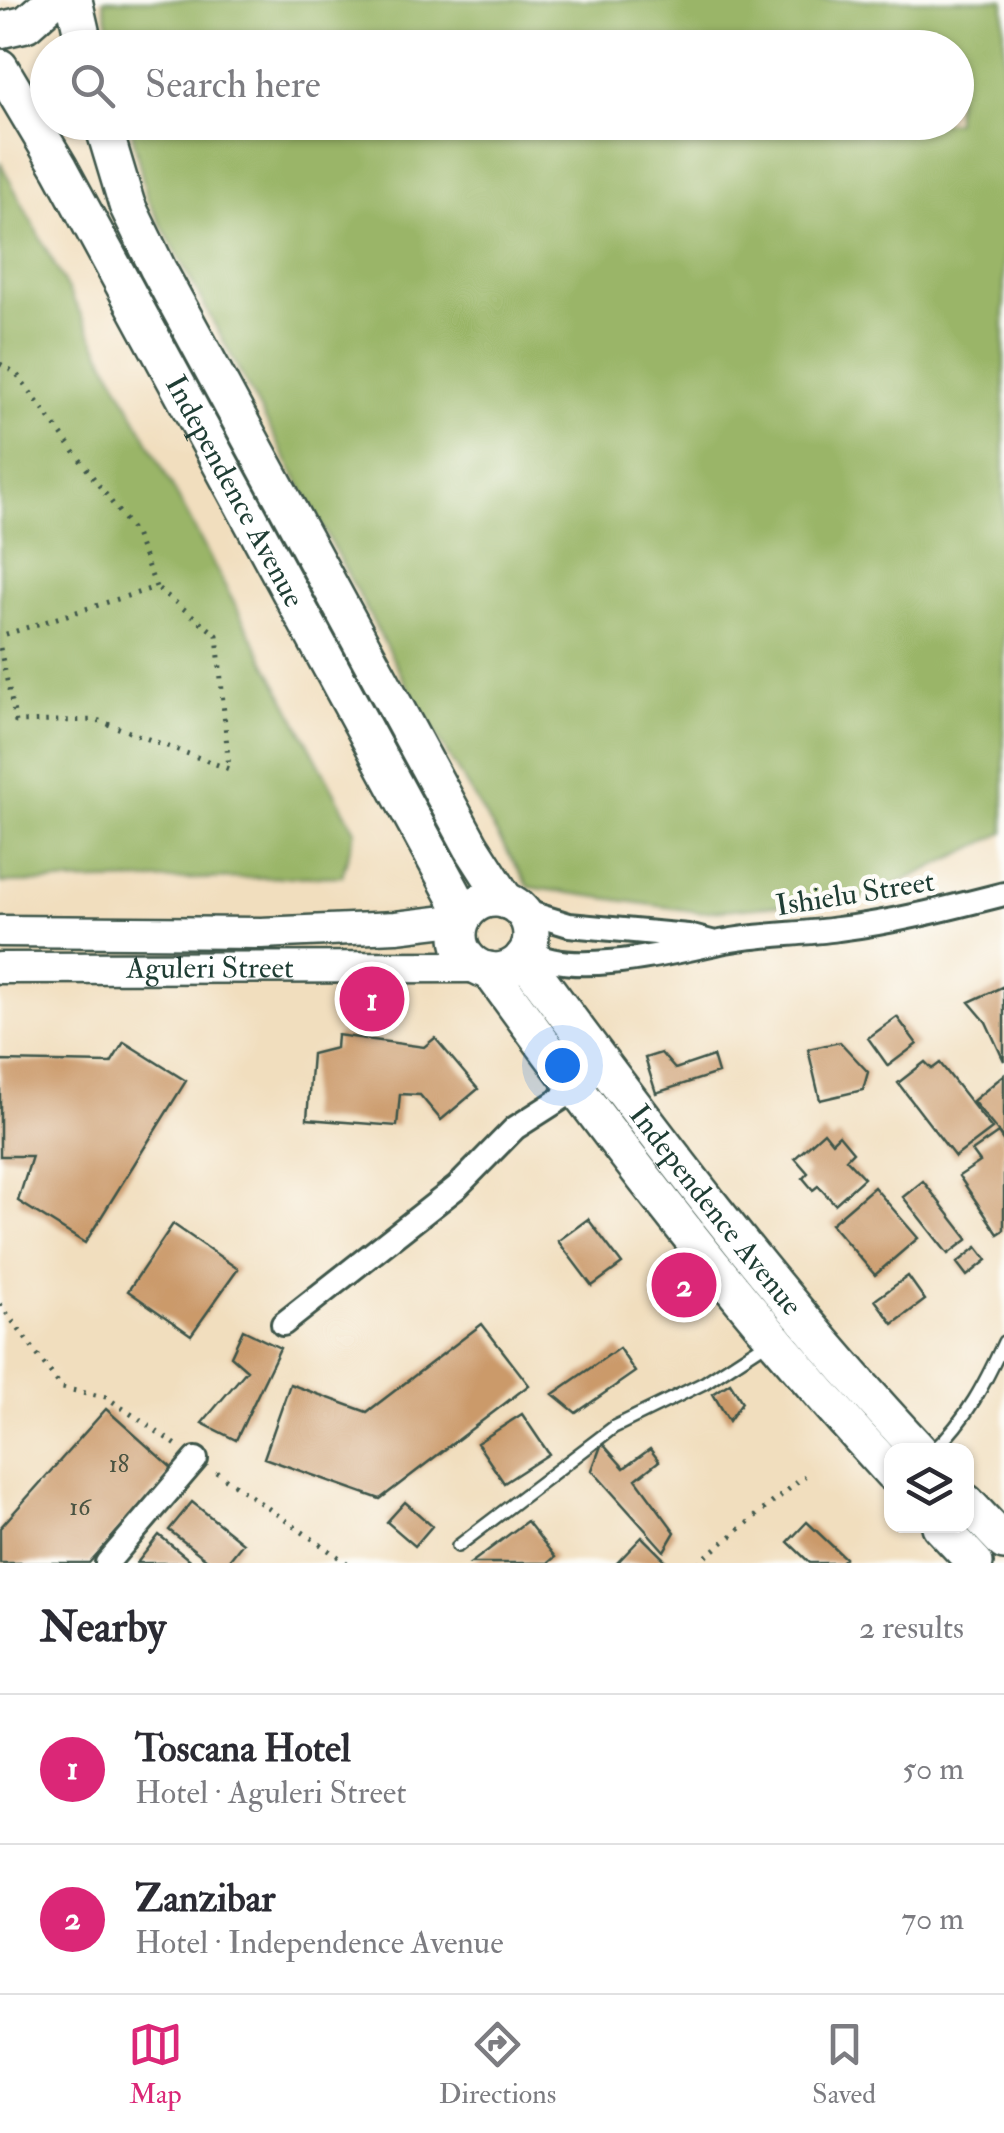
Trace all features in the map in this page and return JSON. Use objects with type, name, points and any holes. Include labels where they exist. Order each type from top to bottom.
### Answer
[{"type":"main road","points":[[0,30],[26,24],[53,0]]},
{"type":"main road","points":[[74,0],[82,30]]},
{"type":"main road","name":"Independence Avenue","points":[[0,67],[30,118]]},
{"type":"main road","name":"Independence Avenue","points":[[43,140],[464,917],[461,946],[484,968],[770,1340],[884,1464]]},
{"type":"main road","name":"Independence Avenue","points":[[107,140],[127,205],[158,268],[471,846],[530,928],[525,953],[609,1073],[732,1235],[847,1373],[912,1443]]},
{"type":"main road","points":[[464,917],[483,901],[513,905]]},
{"type":"main road","name":"Aguleri Street","points":[[0,931],[262,933],[396,928],[464,917]]},
{"type":"main road","points":[[484,968],[508,968],[525,953]]},
{"type":"main road","name":"Aguleri Street","points":[[0,968],[484,968]]},
{"type":"main road","points":[[974,1510],[1004,1542]]},
{"type":"main road","points":[[947,1533],[975,1563]]},
{"type":"street","name":"Ishielu Street","points":[[715,943],[894,922],[1004,894]]},
{"type":"street","points":[[513,905],[569,925],[688,936],[715,943]]},
{"type":"street","points":[[525,953],[544,959],[584,961],[670,954],[715,943]]},
{"type":"street","points":[[283,1324],[457,1187],[515,1128],[574,1087],[609,1073]]},
{"type":"street","points":[[107,1563],[196,1459]]},
{"type":"lane","points":[[458,1546],[614,1427],[704,1382],[770,1340]]},
{"type":"lane","points":[[942,1443],[956,1430],[982,1391],[1004,1342]]},
{"type":"path","points":[[0,364],[16,373],[135,534],[156,588],[217,635],[229,769],[97,720],[16,722],[0,648]]},
{"type":"path","points":[[0,636],[156,588]]},
{"type":"path","points":[[0,1304],[62,1388],[106,1397],[347,1563]]},
{"type":"path","points":[[698,1563],[805,1476]]},
{"type":"green space","points":[[103,0],[1004,0],[1004,833],[870,897],[700,912],[529,887],[418,706],[147,198],[134,140],[974,140],[974,30],[109,30]]},
{"type":"green space","points":[[0,162],[355,831],[342,876],[0,883]]},
{"type":"building","points":[[1004,986],[1004,1061],[986,1022],[969,1002]]},
{"type":"building","points":[[897,1017],[917,1044],[888,1066],[868,1038]]},
{"type":"building","points":[[337,1035],[424,1047],[435,1038],[478,1089],[441,1120],[420,1095],[400,1094],[397,1126],[307,1119],[312,1054],[336,1048]]},
{"type":"building","points":[[124,1042],[186,1081],[85,1243],[18,1201],[32,1156],[0,1156],[0,1061],[111,1063]]},
{"type":"building","points":[[840,1042],[868,1072],[863,1090],[820,1100],[808,1049]]},
{"type":"building","points":[[661,1053],[675,1069],[713,1056],[718,1073],[656,1093],[645,1058]]},
{"type":"building","points":[[925,1062],[932,1069],[940,1063],[992,1129],[955,1157],[898,1083]]},
{"type":"building","points":[[1004,1075],[1004,1139],[973,1101]]},
{"type":"building","points":[[824,1132],[832,1142],[839,1135],[853,1152],[846,1159],[864,1178],[835,1204],[818,1186],[813,1190],[803,1178],[808,1173],[795,1158]]},
{"type":"building","points":[[998,1133],[1004,1142],[1004,1230],[998,1234],[959,1176],[980,1162],[972,1151]]},
{"type":"building","points":[[923,1181],[968,1239],[948,1254],[903,1197]]},
{"type":"building","points":[[874,1187],[918,1238],[875,1275],[831,1224]]},
{"type":"building","points":[[588,1219],[622,1264],[592,1286],[558,1241]]},
{"type":"building","points":[[173,1224],[238,1269],[191,1335],[128,1291]]},
{"type":"building","points":[[977,1247],[987,1260],[967,1276],[957,1263]]},
{"type":"building","points":[[908,1276],[925,1300],[893,1324],[875,1300]]},
{"type":"building","points":[[482,1324],[529,1385],[380,1499],[264,1458],[290,1384],[367,1412]]},
{"type":"building","points":[[243,1330],[280,1348],[236,1440],[202,1423],[247,1370],[231,1356]]},
{"type":"building","points":[[619,1348],[635,1372],[576,1413],[553,1394]]},
{"type":"building","points":[[730,1383],[742,1402],[729,1421],[713,1394]]},
{"type":"building","points":[[106,1409],[173,1469],[89,1563],[0,1563],[0,1528]]},
{"type":"building","points":[[522,1414],[549,1454],[504,1483],[477,1443]]},
{"type":"building","points":[[602,1443],[624,1468],[650,1449],[659,1461],[636,1479],[675,1532],[664,1551],[592,1470]]},
{"type":"building","points":[[192,1502],[243,1543],[227,1563],[211,1563],[169,1530]]},
{"type":"building","points":[[405,1502],[432,1526],[415,1546],[387,1522]]},
{"type":"building","points":[[527,1521],[555,1557],[548,1563],[471,1563]]},
{"type":"building","points":[[807,1522],[845,1558],[840,1563],[810,1563],[788,1542]]},
{"type":"building","points":[[159,1535],[193,1563],[137,1563]]},
{"type":"building","points":[[642,1537],[668,1563],[617,1563]]},
{"type":"place","name":"Toscana Hotel","points":[[372,999]]},
{"type":"place","name":"Zanzibar","points":[[684,1285]]}]
